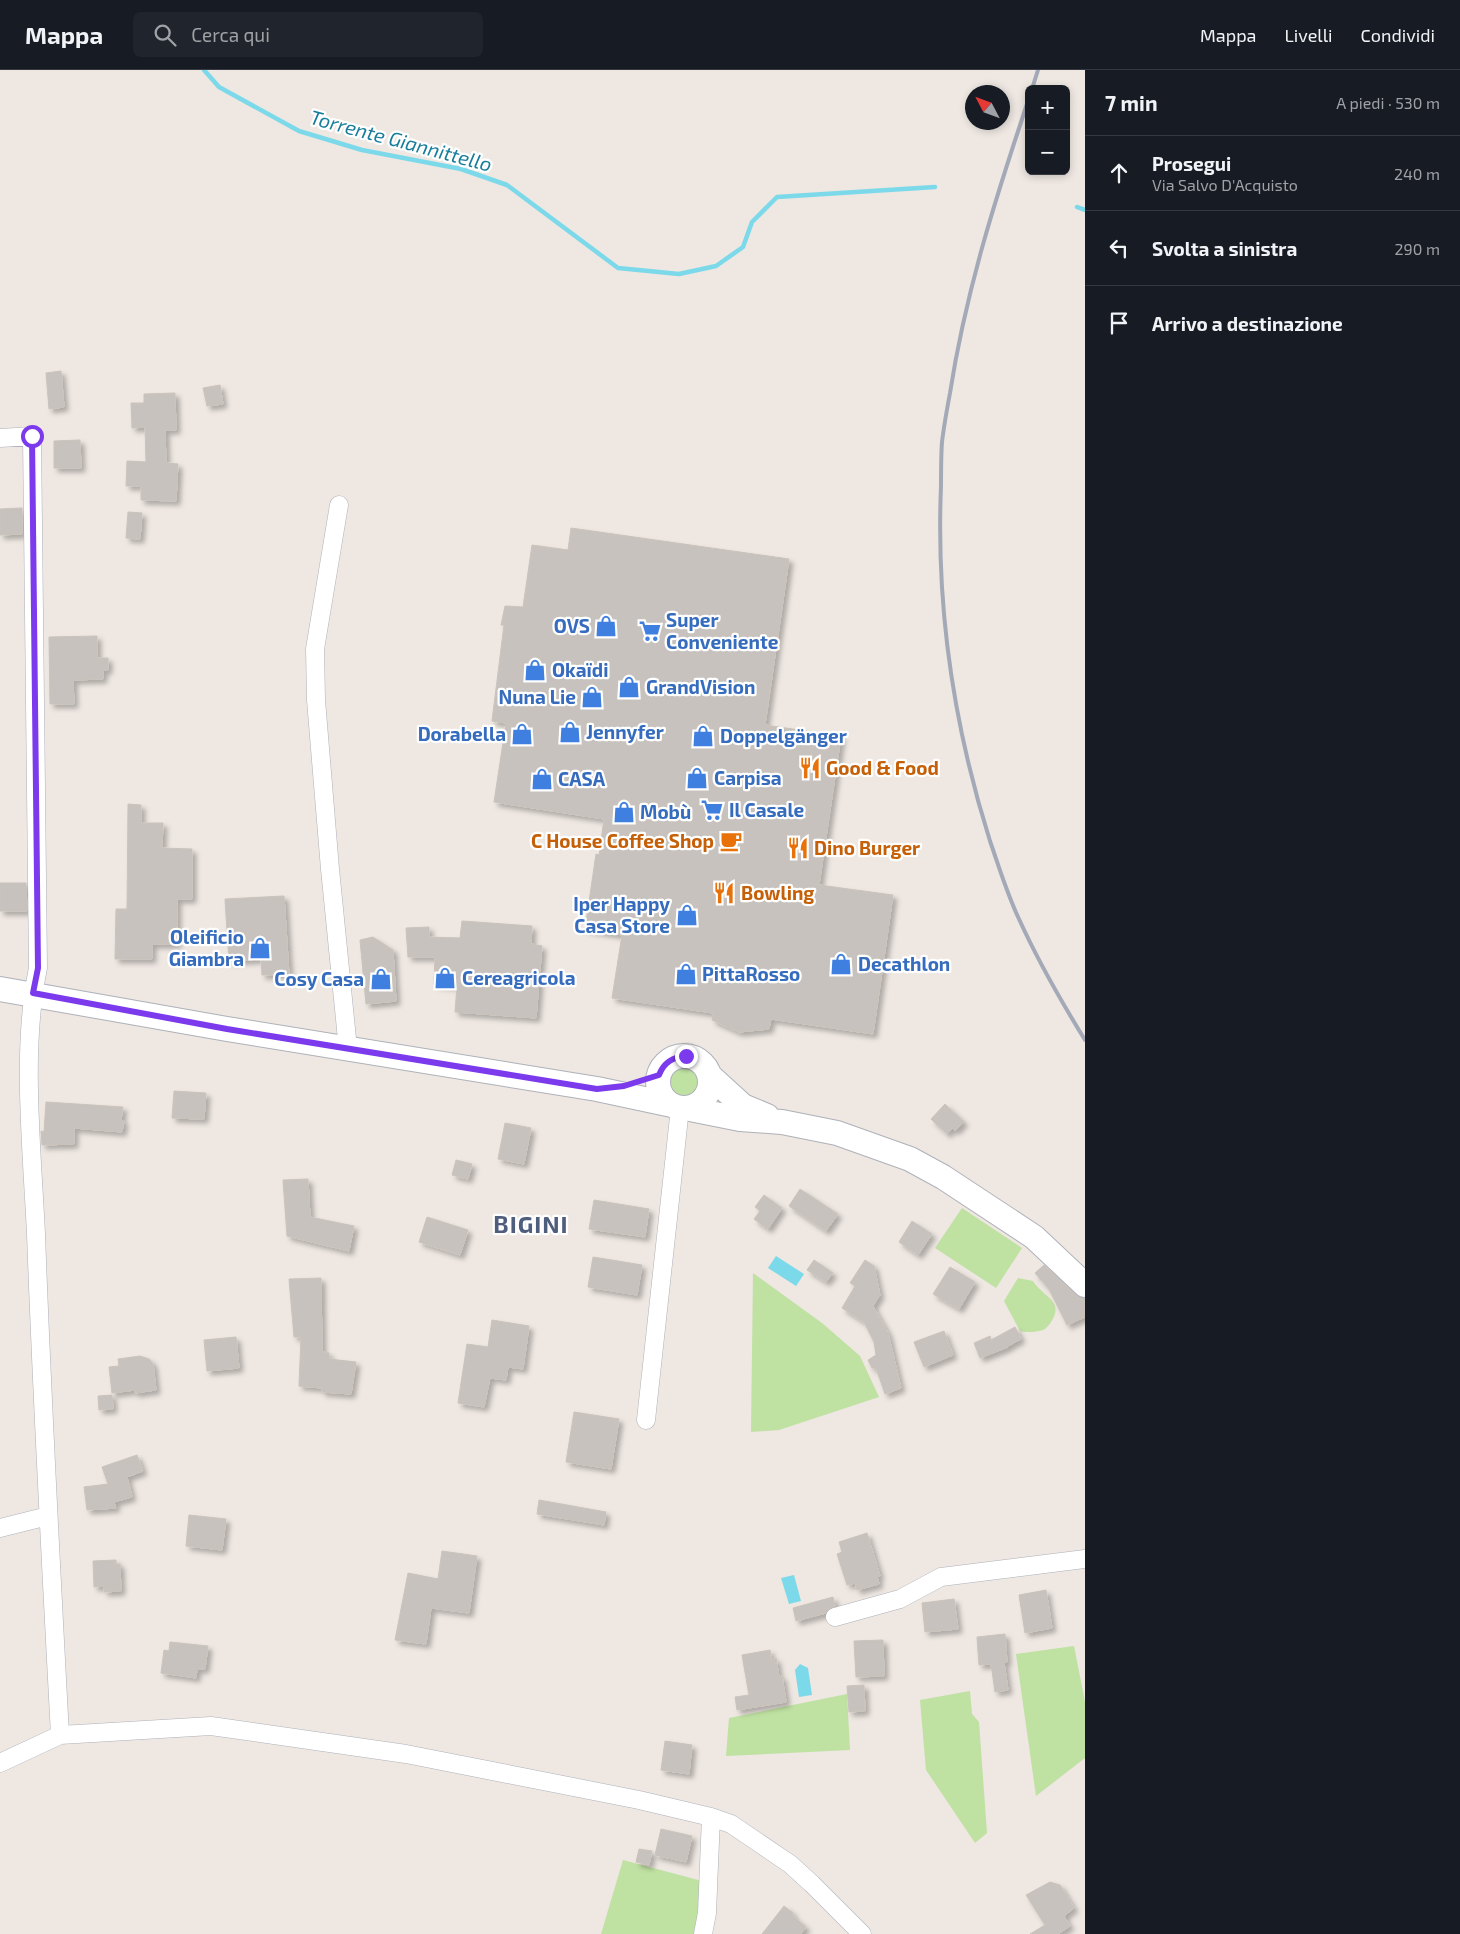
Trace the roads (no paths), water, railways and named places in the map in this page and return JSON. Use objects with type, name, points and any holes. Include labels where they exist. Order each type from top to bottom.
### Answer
[{"type":"main road","points":[[0,989],[33,993],[227,1029],[597,1089],[740,1119],[782,1122],[837,1133],[910,1159],[943,1177],[1034,1237],[1085,1285]]},
{"type":"main road","points":[[709,1075],[709,1091],[705,1097],[692,1107],[679,1107],[665,1100],[660,1092],[658,1084],[659,1075],[664,1065],[670,1060],[686,1056],[702,1063],[709,1075],[743,1106],[782,1122]]},
{"type":"main road","points":[[597,1089],[624,1086],[659,1075]]},
{"type":"street","points":[[0,438],[32,436],[38,968],[33,993],[30,1076],[48,1516],[60,1736]]},
{"type":"street","points":[[339,505],[315,649],[316,700],[348,1049]]},
{"type":"street","points":[[646,1420],[679,1107]]},
{"type":"street","points":[[0,1528],[48,1516]]},
{"type":"street","points":[[835,1617],[900,1599],[942,1577],[1085,1559]]},
{"type":"street","points":[[0,1763],[60,1736],[211,1726],[406,1754],[639,1800],[711,1817],[731,1824],[790,1864],[862,1934]]},
{"type":"street","points":[[704,1934],[707,1913],[711,1817]]},
{"type":"water","points":[[776,1256],[804,1274],[796,1286],[768,1268]]},
{"type":"water","points":[[794,1575],[801,1601],[789,1604],[781,1578]]},
{"type":"water","points":[[800,1664],[808,1668],[812,1695],[799,1697],[795,1670]]},
{"type":"waterway","name":"Torrente Giannittello","points":[[204,70],[219,87],[299,131],[362,150],[461,169],[507,185],[618,268],[679,274],[716,266],[743,247],[752,222],[777,197],[935,187]]},
{"type":"waterway","name":"Torrente Giannittello","points":[[1077,207],[1085,210]]},
{"type":"railway","points":[[1033,85],[1038,70]]},
{"type":"railway","points":[[1025,110],[973,280],[957,355],[942,442],[941,576],[950,665],[957,710],[977,798],[990,841],[1003,880],[1026,935],[1050,981],[1085,1040]]},
{"type":"place","name":"OVS","points":[[606,626]]},
{"type":"place","name":"Super Conveniente","points":[[650,631]]},
{"type":"place","name":"Okaïdi","points":[[535,670]]},
{"type":"place","name":"GrandVision","points":[[629,687]]},
{"type":"place","name":"Nuna Lie","points":[[592,697]]},
{"type":"place","name":"Jennyfer","points":[[570,732]]},
{"type":"place","name":"Dorabella","points":[[522,734]]},
{"type":"place","name":"Doppelgänger","points":[[703,736]]},
{"type":"place","name":"Good & Food","points":[[810,768]]},
{"type":"place","name":"Carpisa","points":[[697,778]]},
{"type":"place","name":"CASA","points":[[542,779]]},
{"type":"place","name":"Il Casale","points":[[712,810]]},
{"type":"place","name":"Mobù","points":[[624,812]]},
{"type":"place","name":"C House Coffee Shop","points":[[731,841]]},
{"type":"place","name":"Dino Burger","points":[[798,848]]},
{"type":"place","name":"Bowling","points":[[724,893]]},
{"type":"place","name":"Iper Happy Casa Store","points":[[687,915]]},
{"type":"place","name":"Oleificio Giambra","points":[[260,948]]},
{"type":"place","name":"Decathlon","points":[[841,964]]},
{"type":"place","name":"PittaRosso","points":[[686,974]]},
{"type":"place","name":"Cereagricola","points":[[445,978]]},
{"type":"place","name":"Cosy Casa","points":[[381,979]]},
{"type":"district","name":"BIGINI","points":[[531,1225]]}]
